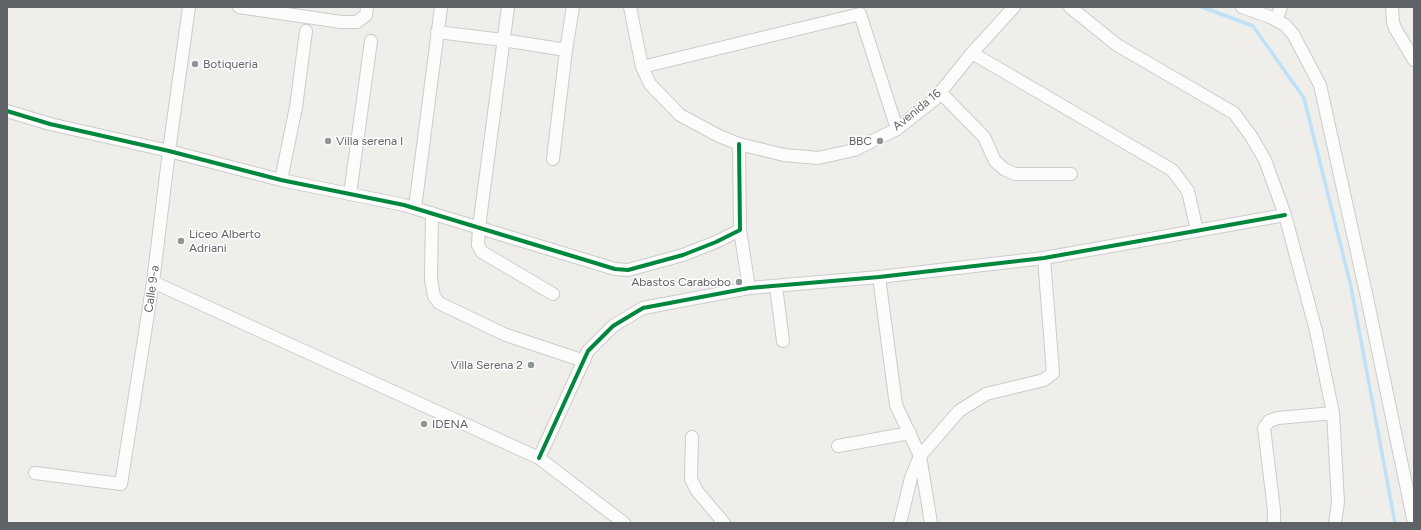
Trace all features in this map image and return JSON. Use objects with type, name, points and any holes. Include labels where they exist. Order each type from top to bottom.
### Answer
[{"type":"street","name":"Calle 9-a","points":[[35,473],[121,484],[153,282],[189,7]]},
{"type":"street","points":[[239,7],[341,22],[357,22],[367,11]]},
{"type":"street","points":[[415,208],[440,7]]},
{"type":"street","points":[[508,7],[479,227],[478,245],[482,252],[553,294]]},
{"type":"street","points":[[554,158],[566,50],[573,7]]},
{"type":"street","name":"Avenida 16","points":[[630,7],[642,67],[650,84],[680,115],[719,136],[739,144],[784,155],[818,158],[854,150],[897,129],[935,99],[972,53],[1014,7]]},
{"type":"street","points":[[1070,7],[1117,45],[1234,113],[1251,136],[1265,160],[1285,215],[1316,331],[1333,413],[1338,502],[1336,523]]},
{"type":"street","points":[[1242,7],[1285,25],[1293,34],[1320,85],[1363,278],[1414,523]]},
{"type":"street","points":[[1276,20],[1281,7]]},
{"type":"street","points":[[1392,7],[1395,28],[1414,60]]},
{"type":"street","points":[[642,67],[859,10],[897,129]]},
{"type":"street","points":[[281,180],[296,107],[306,32]]},
{"type":"street","points":[[437,32],[566,50]]},
{"type":"street","points":[[350,194],[371,41]]},
{"type":"street","points":[[972,53],[1172,170],[1188,191],[1197,231]]},
{"type":"street","points":[[940,93],[984,137],[995,161],[1004,169],[1015,174],[1071,174]]},
{"type":"street","points":[[7,111],[50,124],[169,151],[281,180],[404,204],[615,269],[628,270],[684,255],[740,230]]},
{"type":"street","points":[[739,144],[740,230],[748,288]]},
{"type":"street","points":[[432,213],[432,280],[434,296],[439,303],[506,335],[584,361]]},
{"type":"street","points":[[539,458],[588,351],[613,326],[643,308],[748,288],[879,277],[1044,258],[1285,215]]},
{"type":"street","points":[[900,523],[911,478],[920,456],[959,411],[986,394],[1044,380],[1053,373],[1044,258]]},
{"type":"street","points":[[879,277],[896,405],[920,456],[931,523]]},
{"type":"street","points":[[153,282],[539,458],[624,523]]},
{"type":"street","points":[[776,286],[783,341]]},
{"type":"street","points":[[1274,523],[1274,510],[1264,428],[1269,421],[1278,418],[1333,413]]},
{"type":"street","points":[[838,446],[910,433]]},
{"type":"street","points":[[692,437],[691,479],[697,491],[724,523]]},
{"type":"waterway","points":[[1202,7],[1253,26],[1304,98],[1351,287],[1395,523]]},
{"type":"cycle path","points":[[7,111],[50,124],[169,151],[281,180],[404,205],[615,269],[628,270],[683,255],[716,242],[740,230],[739,144]]},
{"type":"cycle path","points":[[539,458],[588,351],[613,326],[643,308],[749,288],[879,277],[1044,258],[1285,215]]},
{"type":"place","name":"Botiqueria","points":[[195,64]]},
{"type":"place","name":"Villa serena I","points":[[328,141]]},
{"type":"place","name":"BBC","points":[[880,141]]},
{"type":"place","name":"Liceo Alberto Adriani","points":[[181,241]]},
{"type":"place","name":"Abastos Carabobo","points":[[739,282]]},
{"type":"place","name":"Villa Serena 2","points":[[531,365]]},
{"type":"place","name":"IDENA","points":[[424,424]]}]
